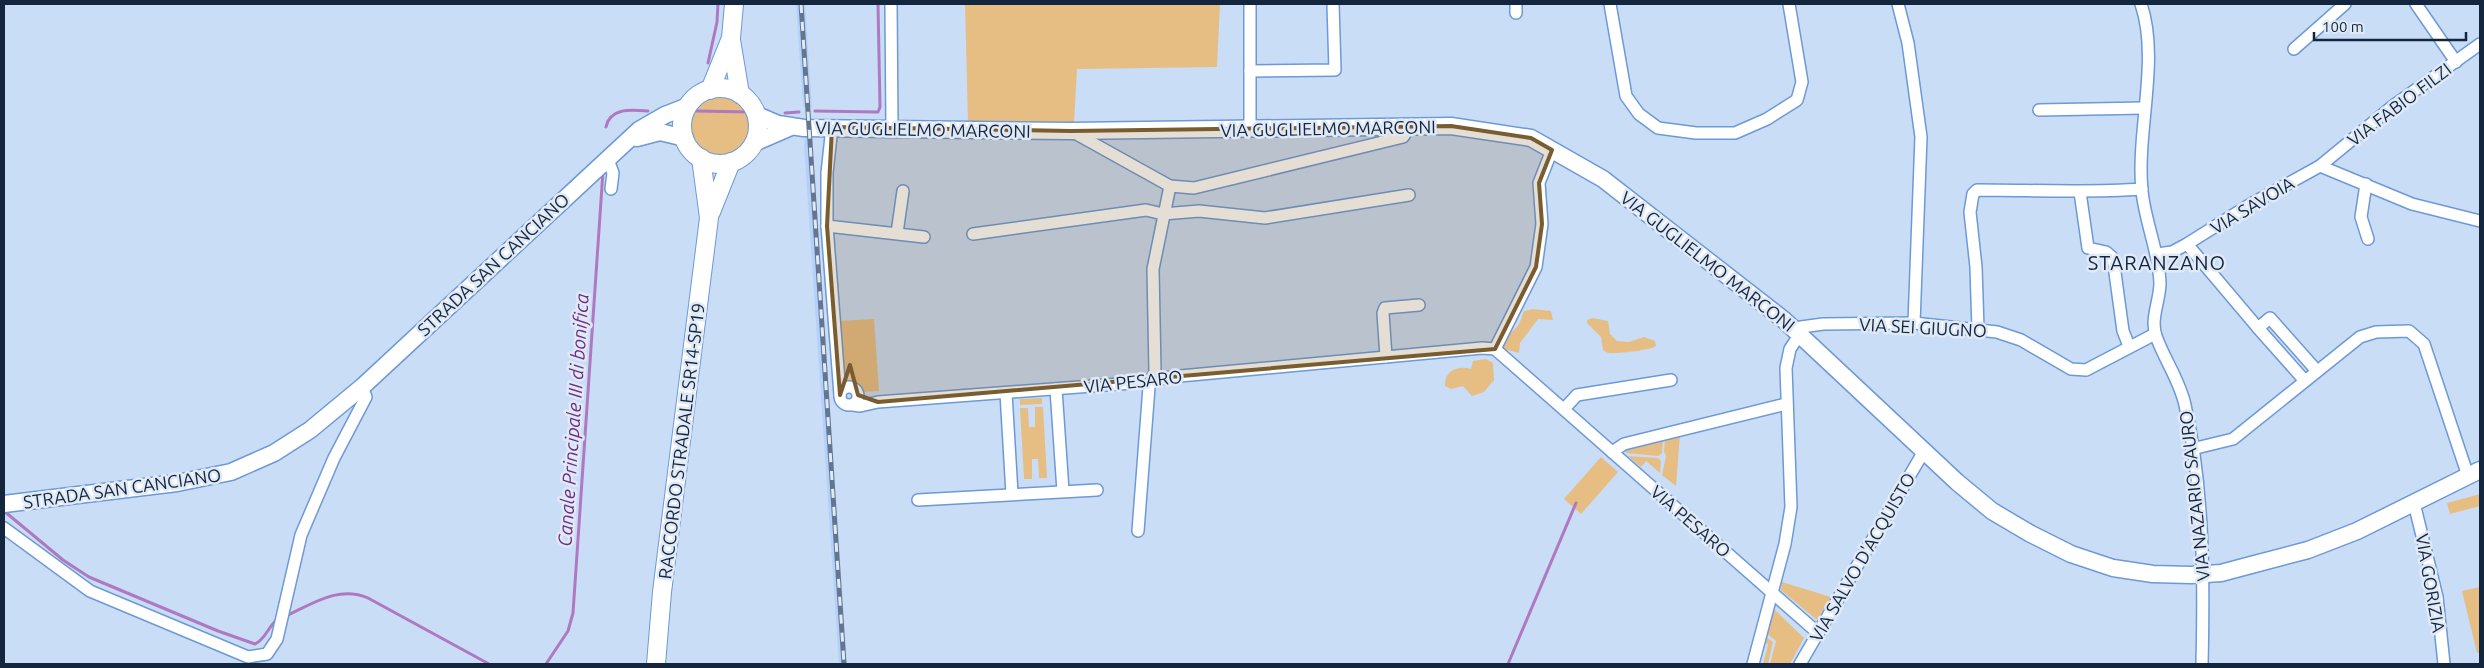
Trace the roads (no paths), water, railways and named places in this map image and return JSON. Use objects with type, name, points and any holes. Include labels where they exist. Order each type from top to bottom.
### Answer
[{"type":"main road","points":[[734,4],[731,38],[740,94]]},
{"type":"main road","points":[[710,90],[731,38]]},
{"type":"main road","points":[[710,90],[731,90],[740,94],[747,99],[756,115],[757,134],[754,143],[740,158],[731,162],[721,164],[701,158],[688,146],[685,138],[684,116],[688,106],[701,93],[710,90]]},
{"type":"main road","name":"RACCORDO STRADALE SR14-SP19","points":[[701,158],[709,218]]},
{"type":"main road","name":"RACCORDO STRADALE SR14-SP19","points":[[656,664],[662,592],[709,218],[731,162]]},
{"type":"street","points":[[890,4],[892,128]]},
{"type":"street","points":[[1250,4],[1250,128]]},
{"type":"street","points":[[1250,71],[1335,70],[1333,4]]},
{"type":"street","points":[[1610,4],[1626,96],[1640,114],[1658,128],[1696,133],[1735,133],[1767,119],[1796,100],[1802,82],[1789,4]]},
{"type":"street","points":[[1898,4],[1908,43],[1921,137],[1914,323]]},
{"type":"street","points":[[2141,4],[2149,42],[2144,108],[2142,189],[2144,210],[2157,254],[2160,285],[2155,334]]},
{"type":"street","points":[[2294,49],[2345,4]]},
{"type":"street","points":[[2416,4],[2456,62]]},
{"type":"street","name":"VIA FABIO FILZI","points":[[2320,166],[2393,106],[2480,44]]},
{"type":"street","name":"STRADA SAN CANCIANO","points":[[5,504],[177,483],[231,472],[274,454],[310,430],[362,387],[607,157],[648,125],[688,106]]},
{"type":"street","points":[[2039,110],[2144,108]]},
{"type":"street","name":"VIA GUGLIELMO MARCONI","points":[[756,115],[791,127],[1071,131],[1451,126],[1531,138],[1603,179],[1797,331],[1956,482],[1992,510],[2031,534],[2071,554],[2113,568],[2153,574],[2221,573],[2308,550],[2369,526],[2474,473]]},
{"type":"street","name":"VIA GUGLIELMO MARCONI","points":[[754,143],[791,127]]},
{"type":"street","points":[[832,127],[827,173],[827,226],[924,237]]},
{"type":"street","points":[[1071,131],[1170,186],[1194,188],[1403,137],[1409,128]]},
{"type":"street","name":"STRADA SAN CANCIANO","points":[[625,142],[660,132],[685,138]]},
{"type":"street","points":[[1495,349],[1536,267],[1542,224],[1539,183],[1552,150]]},
{"type":"street","points":[[607,157],[613,172],[612,189]]},
{"type":"street","points":[[2320,166],[2412,204],[2480,221]]},
{"type":"street","name":"VIA SAVOIA","points":[[2157,254],[2172,252],[2188,244],[2251,204],[2320,166]]},
{"type":"street","points":[[2366,184],[2361,217],[2368,239]]},
{"type":"street","points":[[1138,530],[1149,387],[1155,372],[1154,269],[1163,214],[1170,186]]},
{"type":"street","points":[[1978,329],[1976,267],[1970,212],[1973,194],[1977,190],[2072,190],[2080,192],[2142,189]]},
{"type":"street","points":[[897,233],[903,191]]},
{"type":"street","points":[[2080,192],[2088,248],[2106,252],[2112,258],[2123,331],[2129,346]]},
{"type":"street","points":[[973,234],[1146,210],[1163,214],[1199,211],[1265,218],[1409,194]]},
{"type":"street","name":"VIA PESARO","points":[[827,226],[840,395],[845,404],[856,400],[860,406],[878,402],[1132,383],[1153,379],[1386,357],[1495,349],[1818,633]]},
{"type":"street","points":[[2188,244],[2305,381]]},
{"type":"street","points":[[1386,357],[1383,313],[1385,308],[1420,305]]},
{"type":"street","points":[[2258,328],[2270,318],[2317,371]]},
{"type":"street","name":"VIA SEI GIUGNO","points":[[1797,331],[1831,324],[1914,323],[1978,329],[1997,332],[2020,340],[2071,370],[2086,370],[2155,334]]},
{"type":"street","points":[[1753,664],[1785,544],[1791,507],[1786,368],[1788,353],[1797,331]]},
{"type":"street","points":[[2192,449],[2233,439],[2360,337],[2376,332],[2409,331],[2424,344],[2474,473]]},
{"type":"street","name":"VIA NAZARIO SAURO","points":[[2155,334],[2185,403],[2192,449],[2204,574],[2202,664]]},
{"type":"street","points":[[1564,409],[1577,395],[1671,380]]},
{"type":"street","points":[[4,528],[90,591],[248,657],[258,657],[267,654],[273,647],[282,617],[301,535],[334,458],[366,397],[362,387]]},
{"type":"street","points":[[1056,389],[1063,492]]},
{"type":"street","points":[[1006,393],[1012,494]]},
{"type":"street","points":[[1612,452],[1624,444],[1786,404]]},
{"type":"street","name":"VIA SALVO D'ACQUISTO","points":[[1800,664],[1924,451]]},
{"type":"street","points":[[918,500],[1097,490]]},
{"type":"street","name":"VIA GORIZIA","points":[[2414,503],[2437,597],[2444,664]]},
{"type":"waterway","points":[[708,63],[717,22],[718,4]]},
{"type":"waterway","name":"Canale Principale III di bonifica","points":[[815,111],[878,112],[880,107],[878,4]]},
{"type":"waterway","name":"Canale Principale III di bonifica","points":[[606,127],[608,121],[617,113],[629,110],[648,111]]},
{"type":"waterway","name":"Canale Principale III di bonifica","points":[[696,111],[750,112]]},
{"type":"waterway","name":"Canale Principale III di bonifica","points":[[785,113],[799,112]]},
{"type":"waterway","name":"Canale Principale III di bonifica","points":[[546,664],[568,631],[573,613],[603,171]]},
{"type":"waterway","points":[[1508,664],[1576,503]]},
{"type":"waterway","points":[[4,511],[63,560],[89,577],[218,631],[255,644],[262,639],[278,619]]},
{"type":"waterway","points":[[286,616],[336,595],[357,595],[368,598],[489,664]]},
{"type":"railway","points":[[801,4],[844,664]]},
{"type":"district","name":"STARANZANO","points":[[2157,262]]}]
